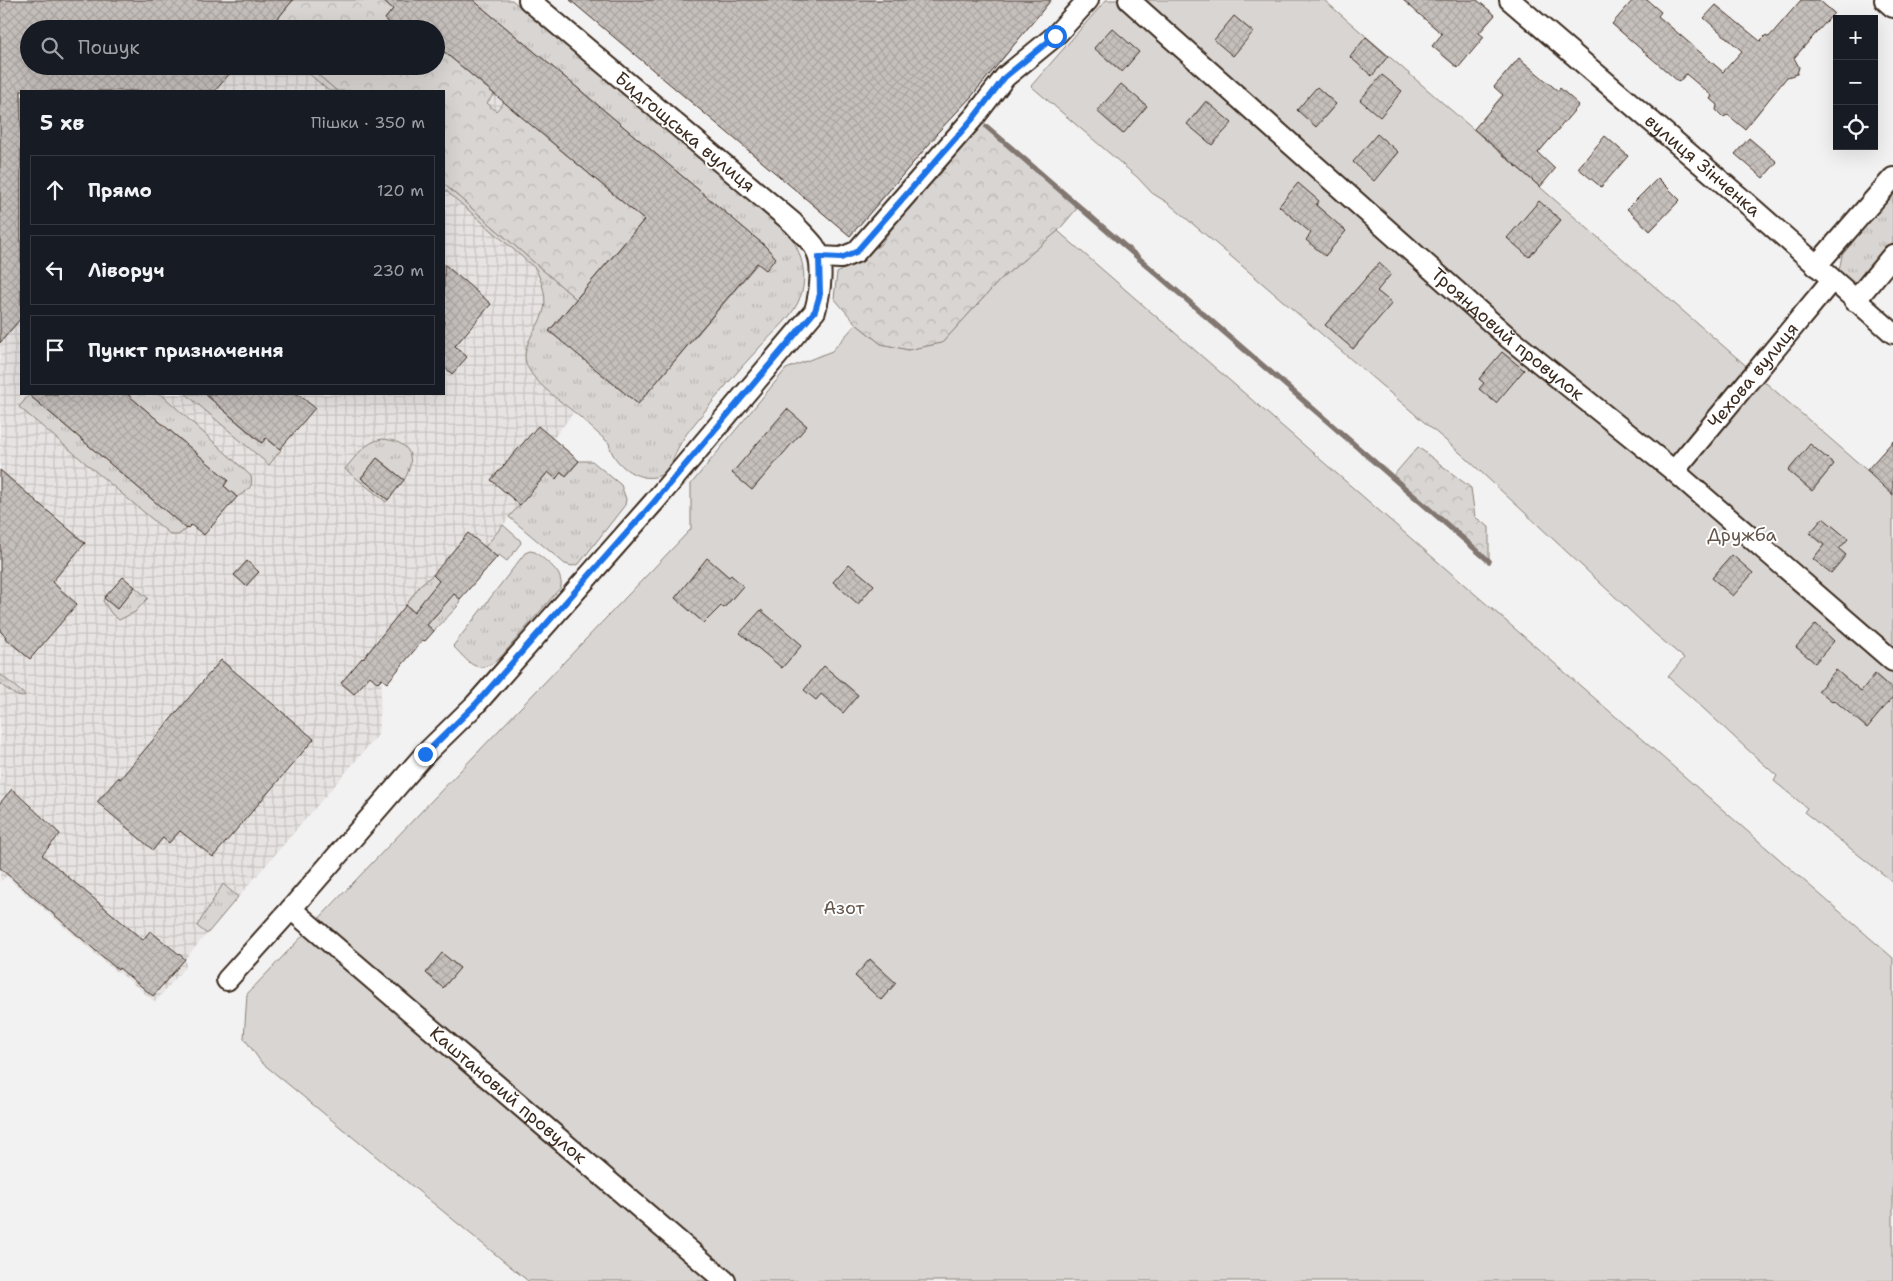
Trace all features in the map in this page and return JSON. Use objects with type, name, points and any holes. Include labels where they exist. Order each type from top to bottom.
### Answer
[{"type":"street","name":"Бидгощська вулиця","points":[[528,0],[792,223],[814,247],[819,257]]},
{"type":"street","points":[[227,980],[425,754],[475,705],[654,502],[815,311],[820,294],[819,257],[841,258],[856,252],[975,116],[1005,77],[1055,36],[1088,0]]},
{"type":"street","name":"Трояндовий провулок","points":[[1129,0],[1510,339],[1674,471],[1893,661]]},
{"type":"street","name":"вулиця Зінченка","points":[[1510,0],[1743,200],[1893,333]]},
{"type":"street","points":[[1885,0],[1893,7]]},
{"type":"street","points":[[1816,266],[1893,178]]},
{"type":"street","points":[[1855,301],[1893,255]]},
{"type":"street","name":"Чехова вулиця","points":[[1674,471],[1832,280]]},
{"type":"street","name":"Каштановий провулок","points":[[291,909],[725,1281]]},
{"type":"shaded area","points":[[0,0],[473,0],[769,249],[638,404],[574,412],[553,439],[538,426],[527,439],[520,505],[485,547],[454,594],[428,625],[434,631],[382,679],[378,735],[185,959],[186,966],[155,1002],[115,971],[6,876],[2,881],[0,880]]},
{"type":"green space","points":[[293,0],[383,0],[393,9],[385,19],[386,20],[276,20]]},
{"type":"green space","points":[[473,0],[512,0],[790,234],[802,264],[803,287],[794,310],[744,365],[691,428],[681,443],[669,468],[663,474],[655,477],[637,475],[629,471],[616,459],[609,443],[542,386],[526,363],[525,356],[528,343],[541,319],[545,302],[544,291],[536,269],[445,190],[445,185],[576,299],[550,330],[638,404],[758,263],[775,257],[764,245]]},
{"type":"green space","name":"Дружба","points":[[1106,0],[1324,0],[1893,493],[1893,882],[1804,812],[1807,808],[1774,781],[1777,776],[1668,677],[1684,658],[1655,634],[1466,458],[1168,203],[1152,193],[1137,177],[1031,86]]},
{"type":"green space","points":[[445,53],[494,94],[487,103],[496,111],[504,102],[644,220],[576,299],[445,185],[445,90],[336,90],[318,75],[445,75]]},
{"type":"green space","points":[[310,75],[318,75],[336,90],[328,90]]},
{"type":"green space","points":[[975,116],[1079,206],[1058,231],[1001,279],[942,343],[908,350],[881,344],[856,324],[834,298],[837,273],[880,245]]},
{"type":"green space","points":[[1893,193],[1893,244],[1856,285],[1839,271],[1842,255]]},
{"type":"green space","name":"Азот","points":[[1058,231],[1893,958],[1893,1281],[528,1281],[261,1062],[244,1038],[247,994],[691,529],[691,484],[786,369],[832,351],[856,324],[881,344],[908,350],[942,343],[1001,279]]},
{"type":"green space","points":[[29,395],[187,529],[178,535],[171,535],[19,407]]},
{"type":"green space","points":[[128,395],[162,395],[251,476],[252,480],[250,487],[237,497],[224,486],[228,480]]},
{"type":"green space","points":[[187,395],[206,395],[261,443],[266,438],[281,450],[269,465]]},
{"type":"green space","points":[[382,439],[399,443],[405,447],[410,457],[410,464],[404,480],[377,458],[361,478],[388,500],[386,502],[345,469],[366,446]]},
{"type":"green space","points":[[1418,447],[1471,488],[1475,517],[1489,527],[1489,561],[1392,477]]},
{"type":"green space","points":[[579,461],[592,461],[621,485],[626,499],[625,505],[579,564],[572,566],[565,564],[509,517],[548,472],[556,478],[561,472],[566,476]]},
{"type":"green space","points":[[503,525],[521,543],[507,561],[499,555],[497,557],[485,547]]},
{"type":"green space","points":[[535,552],[553,567],[561,581],[561,587],[499,659],[484,667],[474,665],[464,658],[453,646],[525,553]]},
{"type":"green space","points":[[433,575],[460,599],[458,606],[434,631],[427,625],[439,610],[425,599],[414,612],[406,605],[421,584]]},
{"type":"green space","points":[[135,587],[148,598],[135,612],[119,620],[111,613],[103,601],[104,598],[117,609]]},
{"type":"green space","points":[[0,674],[25,695],[22,697],[17,696],[0,684]]},
{"type":"green space","points":[[223,884],[238,897],[207,934],[197,926]]},
{"type":"building","points":[[0,0],[293,0],[276,20],[20,20],[20,75],[228,75],[216,90],[20,90],[20,319],[0,343]]},
{"type":"building","points":[[383,0],[473,0],[764,245],[776,258],[766,270],[757,263],[638,404],[549,331],[644,220],[445,53],[445,20],[386,20],[385,19],[393,9]]},
{"type":"building","points":[[570,0],[1051,0],[971,97],[936,134],[850,236]]},
{"type":"building","points":[[1403,0],[1477,0],[1495,15],[1479,33],[1484,37],[1458,68],[1432,46],[1442,34]]},
{"type":"building","points":[[1633,0],[1647,0],[1661,12],[1658,16],[1723,72],[1742,51],[1704,18],[1716,5],[1760,41],[1766,35],[1769,37],[1801,0],[1819,0],[1834,13],[1794,58],[1799,67],[1797,74],[1787,77],[1745,129],[1728,115],[1723,117],[1716,110],[1717,105],[1710,99],[1712,96],[1686,74],[1679,82],[1612,24]]},
{"type":"building","points":[[1234,16],[1253,32],[1233,56],[1214,40]]},
{"type":"building","points":[[1112,28],[1139,52],[1122,72],[1094,48]]},
{"type":"building","points":[[1366,37],[1388,56],[1372,76],[1350,57]]},
{"type":"building","points":[[1519,58],[1558,91],[1560,88],[1579,105],[1538,153],[1555,169],[1540,187],[1474,129],[1503,95],[1494,87]]},
{"type":"building","points":[[1382,75],[1402,91],[1380,117],[1360,100]]},
{"type":"building","points":[[1121,84],[1147,106],[1123,134],[1097,111]]},
{"type":"building","points":[[1317,87],[1336,104],[1316,127],[1297,110]]},
{"type":"building","points":[[1206,101],[1232,123],[1212,145],[1187,124]]},
{"type":"building","points":[[1377,134],[1398,152],[1374,181],[1353,162]]},
{"type":"building","points":[[1605,136],[1628,156],[1601,187],[1578,168]]},
{"type":"building","points":[[1749,138],[1777,162],[1763,178],[1735,154]]},
{"type":"building","points":[[1658,178],[1680,200],[1650,231],[1627,209]]},
{"type":"building","points":[[1298,183],[1319,201],[1316,205],[1346,231],[1325,256],[1306,240],[1311,233],[1279,206]]},
{"type":"building","points":[[1539,201],[1561,220],[1529,257],[1507,238]]},
{"type":"building","points":[[1379,263],[1391,274],[1377,291],[1392,303],[1353,349],[1325,325]]},
{"type":"building","points":[[445,265],[491,304],[455,346],[467,357],[452,374],[445,368]]},
{"type":"building","points":[[1502,352],[1524,370],[1496,403],[1479,389],[1484,383],[1479,379]]},
{"type":"building","points":[[29,395],[128,395],[228,480],[224,486],[237,497],[204,535],[191,525],[187,529]]},
{"type":"building","points":[[206,395],[299,395],[315,408],[280,449],[266,438],[262,443]]},
{"type":"building","points":[[787,409],[807,426],[752,490],[732,473]]},
{"type":"building","points":[[538,426],[579,461],[566,476],[561,472],[556,479],[548,472],[520,505],[491,480]]},
{"type":"building","points":[[1893,441],[1893,495],[1867,470]]},
{"type":"building","points":[[1810,444],[1834,464],[1812,491],[1788,471]]},
{"type":"building","points":[[377,458],[404,480],[388,500],[361,478]]},
{"type":"building","points":[[0,470],[85,543],[52,582],[77,604],[30,659],[5,638],[0,631]]},
{"type":"building","points":[[1823,518],[1848,539],[1839,549],[1846,555],[1831,573],[1813,559],[1824,545],[1810,533]]},
{"type":"building","points":[[468,533],[497,557],[460,599],[454,594],[427,625],[434,631],[425,641],[423,640],[387,683],[382,679],[378,683],[370,676],[354,694],[341,683],[363,659],[406,605],[414,612],[439,581],[433,575]]},
{"type":"building","points":[[1732,555],[1753,573],[1733,596],[1712,578]]},
{"type":"building","points":[[707,558],[743,586],[724,608],[721,606],[704,623],[675,598]]},
{"type":"building","points":[[247,561],[259,572],[246,586],[234,575]]},
{"type":"building","points":[[849,564],[874,585],[858,604],[833,582]]},
{"type":"building","points":[[123,577],[135,587],[117,609],[104,598]]},
{"type":"building","points":[[761,610],[802,645],[782,668],[740,633]]},
{"type":"building","points":[[1816,624],[1834,641],[1815,663],[1796,647]]},
{"type":"building","points":[[221,660],[314,739],[213,857],[180,831],[169,843],[163,838],[153,850],[97,802],[119,777],[120,779]]},
{"type":"building","points":[[824,666],[858,695],[843,713],[821,694],[816,700],[804,690]]},
{"type":"building","points":[[1836,670],[1861,691],[1875,674],[1893,690],[1893,697],[1867,728],[1834,700],[1832,702],[1818,691]]},
{"type":"building","points":[[12,789],[60,834],[42,855],[143,940],[150,931],[185,959],[153,996],[119,968],[118,970],[0,868],[0,803]]},
{"type":"building","points":[[442,953],[460,968],[443,988],[426,973]]},
{"type":"building","points":[[870,959],[896,983],[881,1000],[855,976]]},
{"type":"waterway","points":[[987,127],[1489,561]]},
{"type":"route","points":[[425,754],[475,705],[582,584],[654,502],[815,311],[820,294],[819,257],[841,258],[856,252],[975,116],[1005,77],[1055,36]]}]
